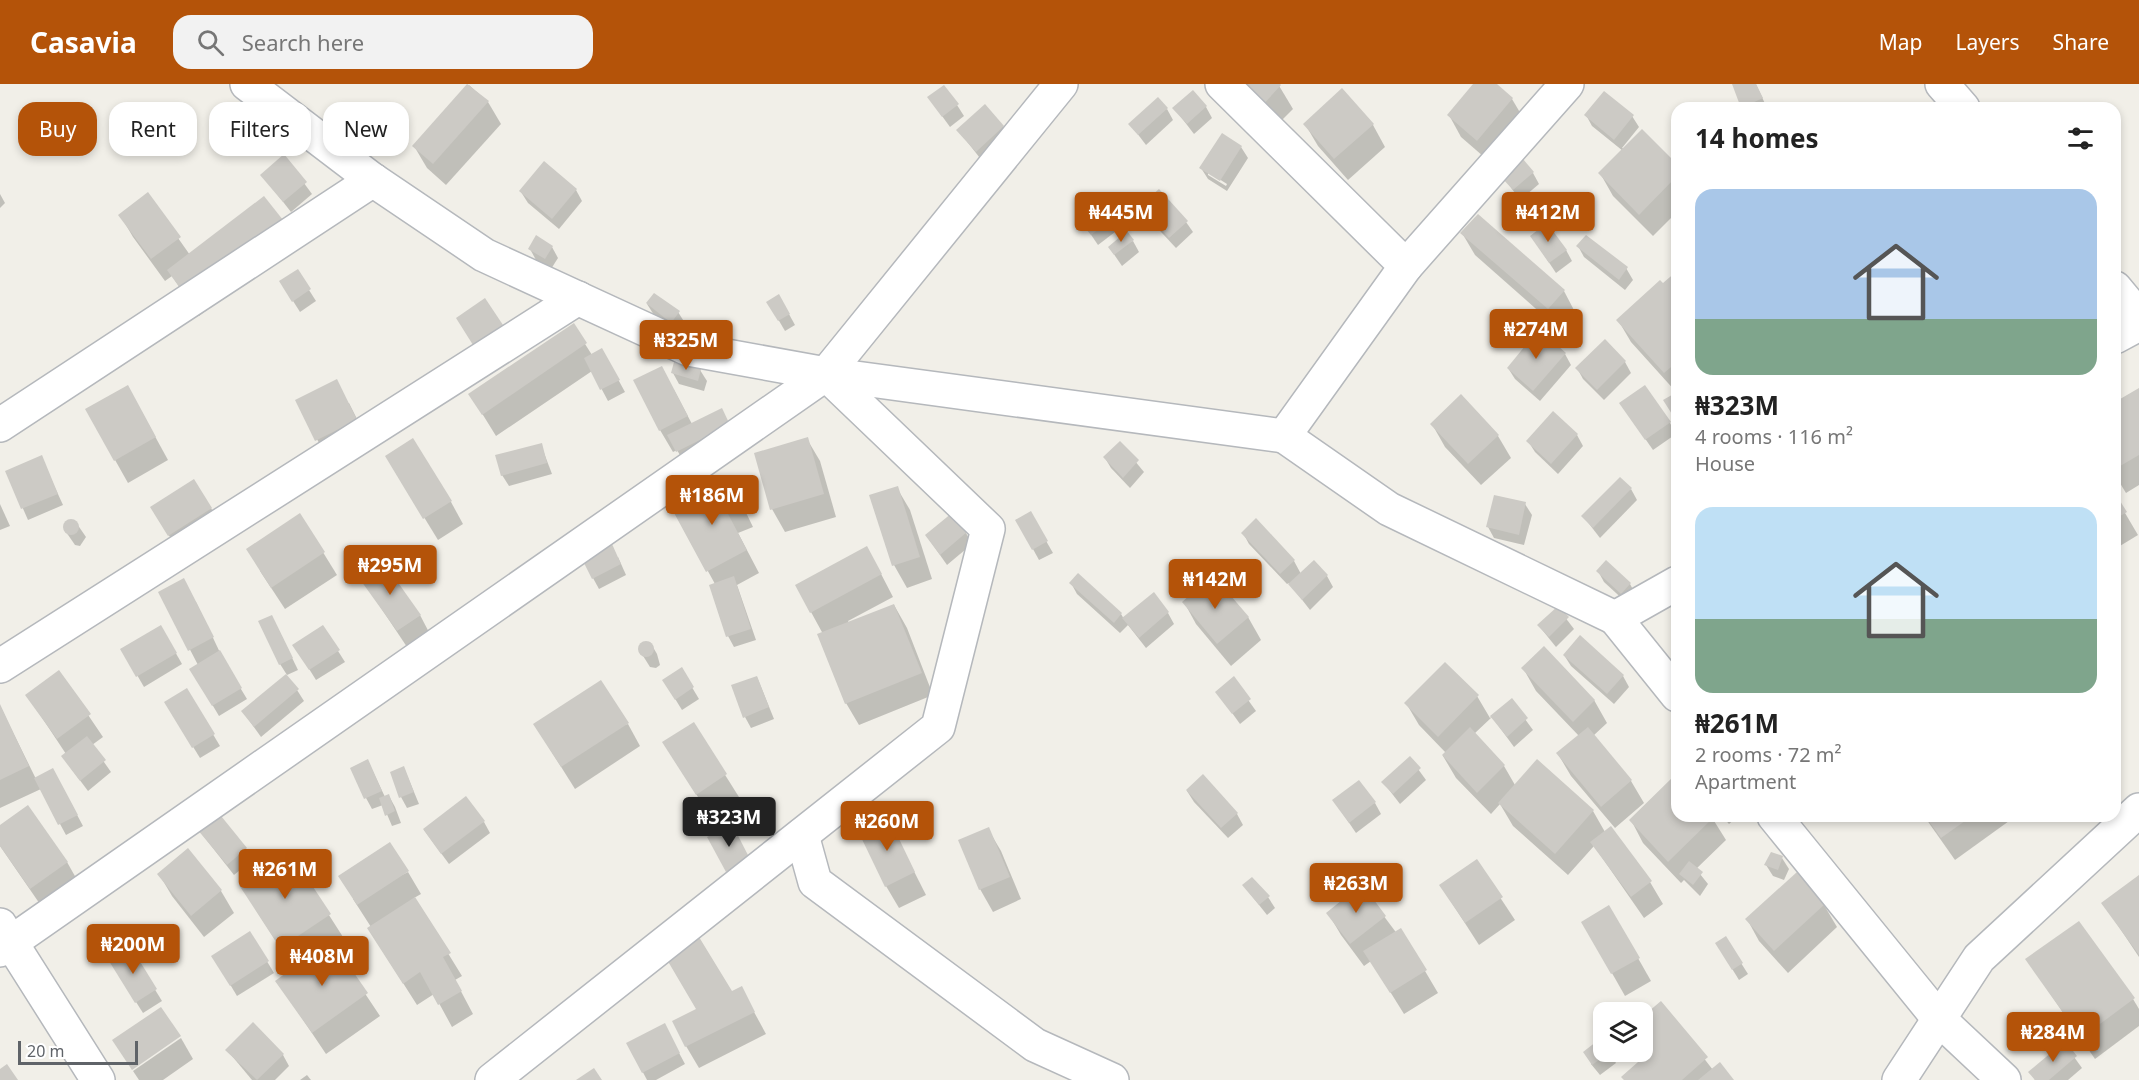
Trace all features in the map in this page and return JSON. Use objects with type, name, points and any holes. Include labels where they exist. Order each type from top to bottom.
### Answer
[{"type":"street","points":[[98,1080],[4,939],[826,374],[1060,84]]},
{"type":"street","points":[[1222,84],[1407,266]]},
{"type":"street","points":[[1284,436],[1407,266],[1567,84]]},
{"type":"street","points":[[1942,84],[1958,102]]},
{"type":"street","points":[[268,90],[373,180],[484,255],[688,349],[826,374],[1284,436],[1389,509],[1615,618],[1671,688]]},
{"type":"street","points":[[0,425],[373,180]]},
{"type":"street","points":[[2121,295],[2139,317]]},
{"type":"street","points":[[0,666],[578,298]]},
{"type":"street","points":[[2121,334],[2139,324]]},
{"type":"street","points":[[492,1080],[938,726],[988,529],[826,374]]},
{"type":"street","points":[[1615,618],[1671,586]]},
{"type":"street","points":[[1899,1080],[1979,958],[2139,810]]},
{"type":"street","points":[[1779,822],[1939,1019],[2004,1080]]},
{"type":"street","points":[[802,835],[815,882],[1035,1045],[1112,1080]]},
{"type":"building","points":[[467,84],[489,101],[433,164],[412,146]]},
{"type":"building","points":[[1237,84],[1280,84],[1281,85],[1261,107]]},
{"type":"building","points":[[1473,84],[1497,84],[1513,98],[1477,141],[1447,115]]},
{"type":"building","points":[[1732,84],[1756,84],[1763,98],[1754,102],[1739,102]]},
{"type":"building","points":[[944,85],[959,104],[942,117],[927,97]]},
{"type":"building","points":[[1342,88],[1374,124],[1334,159],[1303,124]]},
{"type":"building","points":[[1193,90],[1207,106],[1187,124],[1172,108]]},
{"type":"building","points":[[1604,91],[1634,115],[1614,140],[1584,115]]},
{"type":"building","points":[[1158,97],[1168,108],[1138,135],[1128,124]]},
{"type":"building","points":[[985,104],[1004,126],[976,152],[956,130]]},
{"type":"building","points":[[1642,129],[1671,158],[1671,182],[1639,215],[1598,173]]},
{"type":"building","points":[[1222,133],[1242,146],[1220,181],[1199,168]]},
{"type":"building","points":[[282,156],[286,156],[307,182],[283,202],[260,175]]},
{"type":"building","points":[[1523,159],[1534,172],[1513,190],[1502,178]]},
{"type":"building","points":[[544,161],[577,189],[552,219],[519,191]]},
{"type":"building","points":[[1159,189],[1188,221],[1169,238],[1140,206]]},
{"type":"building","points":[[148,192],[181,237],[151,259],[118,215]]},
{"type":"building","points":[[264,196],[283,220],[185,295],[167,270]]},
{"type":"building","points":[[1101,208],[1110,221],[1091,235],[1081,223]]},
{"type":"building","points":[[1478,214],[1565,290],[1548,309],[1460,233]]},
{"type":"building","points":[[1547,223],[1567,250],[1549,263],[1530,236]]},
{"type":"building","points":[[1127,231],[1134,240],[1114,255],[1108,247]]},
{"type":"building","points":[[536,235],[553,246],[545,259],[528,249]]},
{"type":"building","points":[[1586,235],[1628,267],[1619,280],[1576,246]]},
{"type":"building","points":[[298,269],[311,289],[292,302],[279,281]]},
{"type":"building","points":[[1671,276],[1671,367],[1664,373],[1616,320],[1660,280],[1663,283]]},
{"type":"building","points":[[654,293],[680,311],[671,323],[646,303]]},
{"type":"building","points":[[779,294],[790,314],[778,321],[766,302]]},
{"type":"building","points":[[485,298],[503,325],[473,345],[456,318]]},
{"type":"building","points":[[574,323],[587,343],[482,415],[468,394]]},
{"type":"building","points":[[1539,329],[1566,353],[1533,391],[1507,368]]},
{"type":"building","points":[[1605,339],[1626,361],[1597,390],[1575,368]]},
{"type":"building","points":[[602,348],[620,380],[600,390],[584,358]]},
{"type":"building","points":[[674,362],[701,369],[698,381],[671,373]]},
{"type":"building","points":[[662,366],[688,416],[659,431],[633,380]]},
{"type":"building","points":[[337,379],[357,420],[315,441],[295,400]]},
{"type":"building","points":[[128,385],[156,437],[114,461],[85,409]]},
{"type":"building","points":[[1645,385],[1671,422],[1645,440],[1619,403]]},
{"type":"building","points":[[2139,388],[2139,455],[2121,466],[2121,398]]},
{"type":"building","points":[[1461,394],[1499,435],[1468,464],[1430,424]]},
{"type":"building","points":[[1671,395],[1671,413],[1663,400]]},
{"type":"building","points":[[722,408],[730,425],[676,452],[667,435]]},
{"type":"building","points":[[1553,411],[1578,434],[1551,464],[1526,441]]},
{"type":"building","points":[[808,437],[824,494],[770,510],[754,453]]},
{"type":"building","points":[[413,438],[452,501],[423,519],[385,456]]},
{"type":"building","points":[[1120,441],[1139,460],[1123,478],[1103,457]]},
{"type":"building","points":[[542,443],[547,463],[501,476],[495,455]]},
{"type":"building","points":[[42,455],[58,494],[21,509],[5,471]]},
{"type":"building","points":[[1620,477],[1632,488],[1593,528],[1581,516]]},
{"type":"building","points":[[194,479],[212,508],[168,536],[150,507]]},
{"type":"building","points":[[733,482],[741,504],[726,510],[747,550],[706,572],[673,511],[694,499],[693,497]]},
{"type":"building","points":[[898,486],[920,557],[892,566],[869,495]]},
{"type":"building","points":[[1494,495],[1526,502],[1519,535],[1486,527]]},
{"type":"building","points":[[2121,502],[2127,512],[2121,516]]},
{"type":"building","points":[[1031,511],[1048,541],[1032,550],[1015,520]]},
{"type":"building","points":[[300,513],[325,552],[271,588],[246,549]]},
{"type":"building","points":[[952,513],[967,532],[940,555],[925,535]]},
{"type":"building","points":[[1256,518],[1295,560],[1280,574],[1241,533]]},
{"type":"building","points":[[68,519],[74,519],[79,527],[77,533],[68,535],[63,530],[63,524]]},
{"type":"building","points":[[612,544],[621,564],[592,579],[582,559]]},
{"type":"building","points":[[867,546],[882,574],[810,613],[795,585]]},
{"type":"building","points":[[382,560],[421,615],[397,631],[359,578]]},
{"type":"building","points":[[1314,560],[1328,575],[1302,600],[1288,584]]},
{"type":"building","points":[[1606,560],[1631,583],[1621,594],[1596,571]]},
{"type":"building","points":[[1078,573],[1122,613],[1114,623],[1069,583]]},
{"type":"building","points":[[1213,575],[1249,617],[1217,644],[1182,602]]},
{"type":"building","points":[[734,576],[751,629],[726,637],[709,585]]},
{"type":"building","points":[[184,578],[214,637],[188,651],[158,592]]},
{"type":"building","points":[[1154,592],[1169,612],[1139,638],[1122,618]]},
{"type":"building","points":[[894,604],[922,673],[845,704],[817,634]]},
{"type":"building","points":[[1558,606],[1569,617],[1549,637],[1537,625]]},
{"type":"building","points":[[272,615],[293,658],[279,665],[258,621]]},
{"type":"building","points":[[161,625],[177,653],[136,677],[120,649]]},
{"type":"building","points":[[323,625],[340,650],[309,670],[292,645]]},
{"type":"building","points":[[1580,635],[1624,675],[1607,694],[1563,655]]},
{"type":"building","points":[[643,641],[649,641],[654,649],[652,655],[643,657],[638,652],[638,646]]},
{"type":"building","points":[[1544,646],[1595,700],[1573,722],[1521,668]]},
{"type":"building","points":[[220,650],[242,688],[212,706],[189,669]]},
{"type":"building","points":[[1445,662],[1479,695],[1438,737],[1404,703]]},
{"type":"building","points":[[682,667],[694,687],[675,700],[662,680]]},
{"type":"building","points":[[59,670],[91,714],[57,739],[25,695]]},
{"type":"building","points":[[286,674],[299,689],[254,727],[241,711]]},
{"type":"building","points":[[757,676],[769,707],[743,718],[731,685]]},
{"type":"building","points":[[1234,676],[1251,699],[1232,714],[1215,692]]},
{"type":"building","points":[[601,680],[629,723],[561,767],[533,724]]},
{"type":"building","points":[[187,688],[215,734],[192,748],[164,702]]},
{"type":"building","points":[[1512,698],[1528,718],[1507,737],[1490,716]]},
{"type":"building","points":[[0,704],[29,766],[0,780]]},
{"type":"building","points":[[694,722],[727,774],[696,795],[662,742]]},
{"type":"building","points":[[1470,727],[1505,765],[1477,793],[1442,755]]},
{"type":"building","points":[[1588,727],[1632,780],[1601,807],[1556,753]]},
{"type":"building","points":[[87,736],[106,760],[80,781],[61,756]]},
{"type":"building","points":[[1410,756],[1421,768],[1393,794],[1381,782]]},
{"type":"building","points":[[368,759],[382,791],[364,799],[350,768]]},
{"type":"building","points":[[1537,759],[1594,810],[1555,854],[1498,803]]},
{"type":"building","points":[[404,766],[414,792],[399,798],[390,772]]},
{"type":"building","points":[[53,768],[78,815],[58,825],[34,778]]},
{"type":"building","points":[[1203,774],[1238,813],[1221,828],[1186,790]]},
{"type":"building","points":[[1671,779],[1671,822],[1709,822],[1668,862],[1629,820]]},
{"type":"building","points":[[1359,780],[1376,802],[1349,823],[1332,800]]},
{"type":"building","points":[[389,794],[395,811],[385,816],[379,798]]},
{"type":"building","points":[[466,796],[485,821],[441,854],[423,829]]},
{"type":"building","points":[[28,805],[68,862],[30,889],[0,846],[0,825]]},
{"type":"building","points":[[213,806],[247,848],[227,865],[192,823]]},
{"type":"building","points":[[889,818],[915,872],[885,887],[859,833]]},
{"type":"building","points":[[1929,822],[1964,822],[1941,838]]},
{"type":"building","points":[[732,824],[750,859],[726,872],[707,837]]},
{"type":"building","points":[[1611,826],[1652,881],[1631,897],[1590,842]]},
{"type":"building","points":[[989,827],[1010,877],[979,890],[958,840]]},
{"type":"building","points":[[390,842],[409,871],[357,905],[338,876]]},
{"type":"building","points":[[188,848],[222,890],[191,916],[157,874]]},
{"type":"building","points":[[290,852],[331,914],[280,948],[239,885]]},
{"type":"building","points":[[1771,852],[1783,856],[1778,870],[1764,865]]},
{"type":"building","points":[[1477,859],[1503,897],[1465,923],[1439,885]]},
{"type":"building","points":[[1689,861],[1703,872],[1693,885],[1679,874]]},
{"type":"building","points":[[1797,872],[1825,904],[1774,951],[1745,919]]},
{"type":"building","points":[[2139,875],[2139,955],[2101,903]]},
{"type":"building","points":[[1252,877],[1270,896],[1259,905],[1242,885]]},
{"type":"building","points":[[1362,884],[1386,916],[1350,944],[1326,913]]},
{"type":"building","points":[[415,897],[451,953],[443,957],[462,991],[438,1005],[420,972],[403,984],[367,928]]},
{"type":"building","points":[[1609,905],[1640,958],[1611,974],[1581,922]]},
{"type":"building","points":[[2079,921],[2135,998],[2081,1038],[2025,959]]},
{"type":"building","points":[[1401,928],[1427,970],[1390,993],[1363,951]]},
{"type":"building","points":[[250,931],[269,961],[230,986],[211,956]]},
{"type":"building","points":[[1726,936],[1743,963],[1732,970],[1715,943]]},
{"type":"building","points":[[699,937],[732,991],[742,986],[755,1012],[685,1047],[672,1021],[696,1009],[666,958]]},
{"type":"building","points":[[331,940],[368,993],[312,1033],[275,981]]},
{"type":"building","points":[[131,947],[157,989],[135,1003],[109,961]]},
{"type":"building","points":[[1661,1001],[1708,1057],[1682,1080],[1624,1080],[1621,1077],[1638,1062],[1653,1062],[1653,1008]]},
{"type":"building","points":[[161,1007],[181,1036],[132,1070],[112,1040]]},
{"type":"building","points":[[253,1022],[284,1054],[257,1080],[225,1050]]},
{"type":"building","points":[[665,1023],[680,1053],[642,1073],[626,1043]]},
{"type":"building","points":[[2065,1041],[2077,1056],[2049,1080],[2035,1080],[2028,1072]]},
{"type":"building","points":[[1593,1044],[1593,1062],[1596,1062],[1592,1065],[1583,1052]]},
{"type":"building","points":[[1720,1062],[1734,1080],[1698,1080]]},
{"type":"building","points":[[7,1064],[18,1080],[0,1080],[0,1069]]},
{"type":"building","points":[[594,1068],[602,1080],[576,1080]]}]
